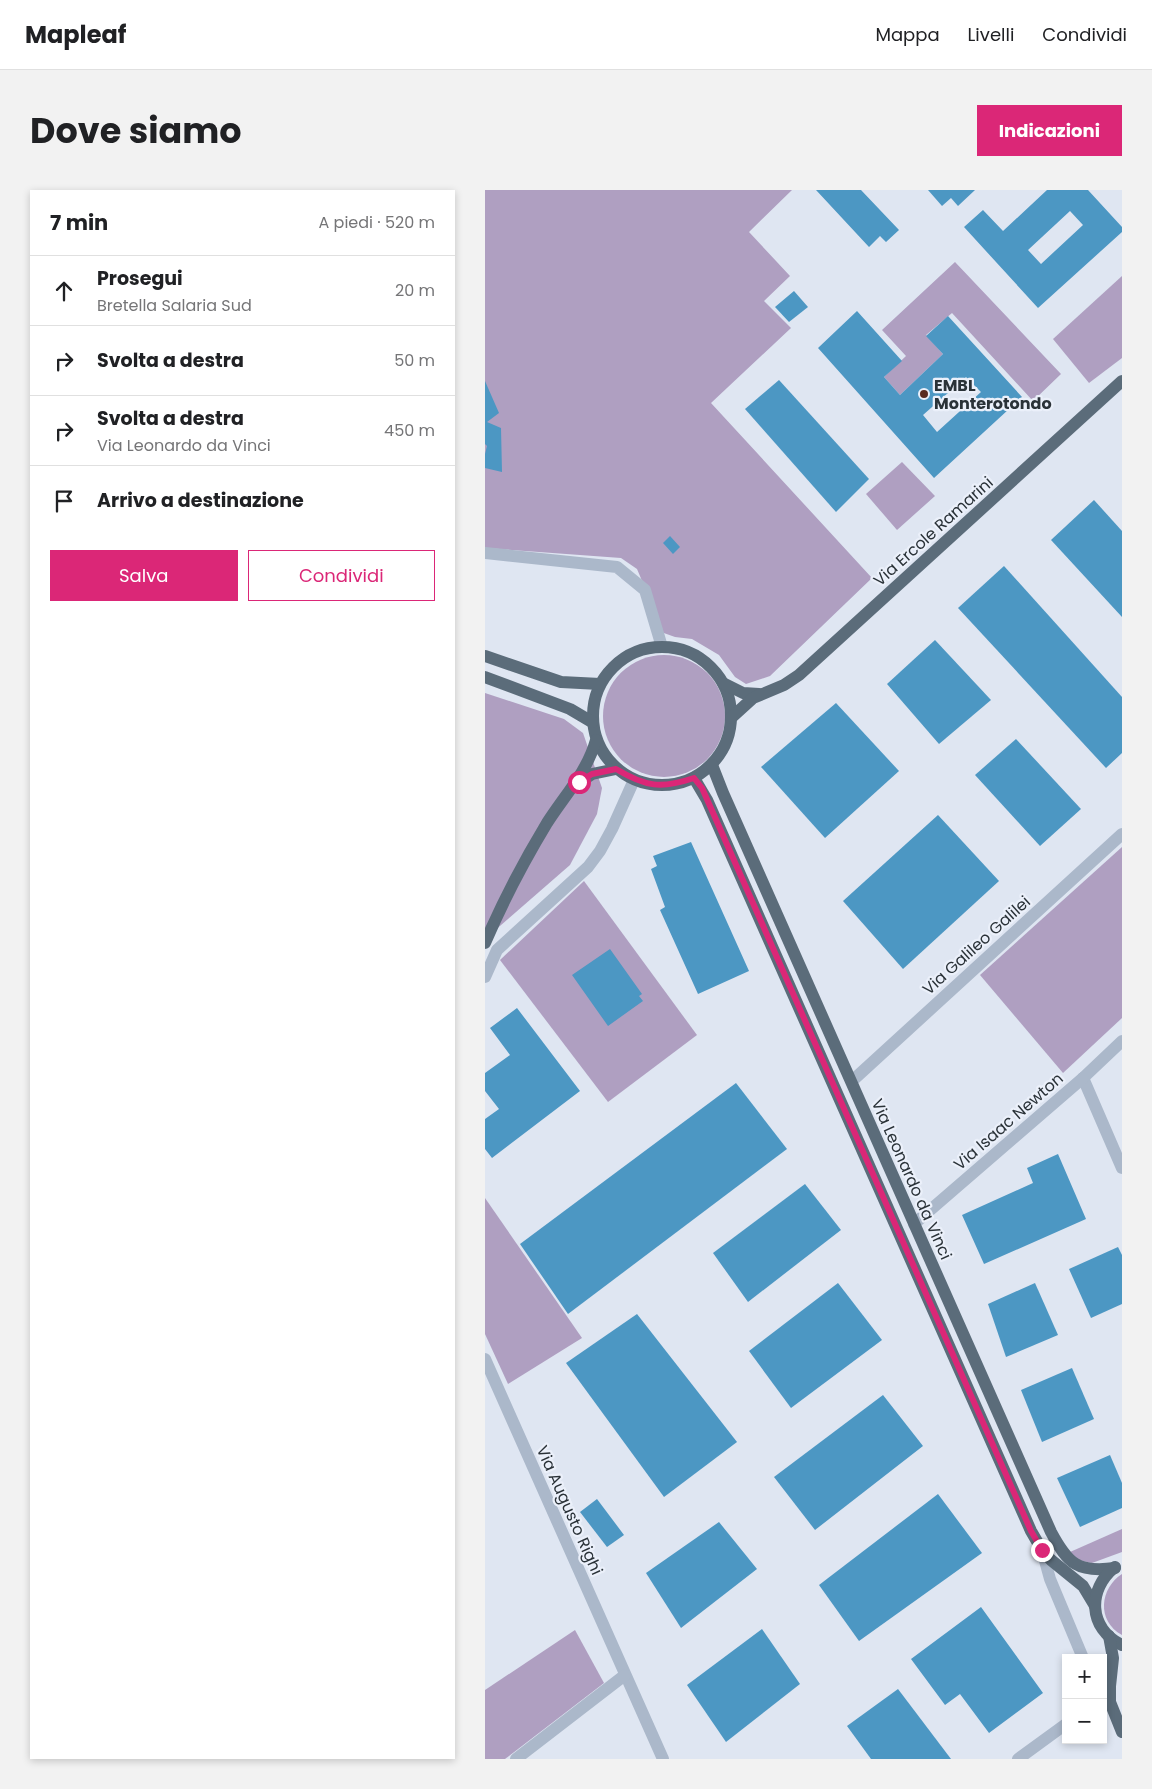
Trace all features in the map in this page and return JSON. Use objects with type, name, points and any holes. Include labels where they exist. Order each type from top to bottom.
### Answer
[{"type":"main road","name":"Via Ercole Ramarini","points":[[731,718],[747,702],[759,694],[784,685],[799,675],[1122,381]]},
{"type":"main road","points":[[661,647],[680,650],[697,657],[712,669],[723,684],[729,701],[731,718],[729,735],[722,751],[712,764],[694,778],[673,785],[652,785],[634,780],[616,769],[604,756],[596,740],[592,722],[593,702],[600,684],[611,669],[626,657],[643,650],[661,647]]},
{"type":"main road","points":[[485,656],[561,682],[600,684]]},
{"type":"main road","points":[[485,677],[570,709],[592,722]]},
{"type":"main road","points":[[723,684],[743,693],[759,694]]},
{"type":"main road","points":[[485,943],[511,887],[546,825],[585,767],[596,740]]},
{"type":"main road","name":"Via Leonardo da Vinci","points":[[712,764],[723,793],[914,1224],[1061,1551],[1078,1566],[1091,1569],[1118,1566]]},
{"type":"main road","points":[[569,792],[579,782],[592,774],[616,769]]},
{"type":"main road","name":"Via Leonardo da Vinci","points":[[694,778],[707,800],[1031,1531],[1042,1550],[1051,1560],[1083,1586],[1095,1606],[1099,1622],[1109,1636]]},
{"type":"main road","points":[[1095,1606],[1095,1597],[1102,1580],[1118,1566]]},
{"type":"main road","points":[[1109,1636],[1122,1645]]},
{"type":"main road","points":[[1107,1691],[1113,1658],[1109,1636]]},
{"type":"main road","points":[[1107,1699],[1122,1732]]},
{"type":"street","points":[[485,553],[617,567],[645,590],[661,647]]},
{"type":"street","points":[[485,977],[497,950],[592,862],[612,829],[634,780]]},
{"type":"street","name":"Via Galileo Galilei","points":[[852,1081],[1122,834]]},
{"type":"street","name":"Via Isaac Newton","points":[[914,1224],[1083,1078],[1122,1041]]},
{"type":"street","points":[[1083,1078],[1122,1168]]},
{"type":"street","name":"Via Augusto Righi","points":[[485,1359],[663,1759]]},
{"type":"street","name":"Via Leonardo da Vinci","points":[[1042,1550],[1050,1579],[1081,1654]]},
{"type":"street","points":[[516,1759],[625,1675]]},
{"type":"street","points":[[1018,1759],[1062,1727]]},
{"type":"shaded area","points":[[485,190],[792,190],[749,232],[790,276],[764,301],[791,328],[711,403],[872,578],[770,676],[746,684],[735,677],[719,655],[692,639],[675,637],[661,632],[637,569],[621,558],[485,548]]},
{"type":"shaded area","points":[[955,262],[1061,374],[1033,401],[952,313],[926,335],[943,354],[900,395],[884,377],[906,356],[882,330]]},
{"type":"shaded area","points":[[1122,276],[1122,358],[1089,383],[1053,339]]},
{"type":"shaded area","points":[[902,462],[935,496],[897,530],[866,494]]},
{"type":"shaded area","points":[[664,655],[676,656],[687,660],[707,673],[720,693],[724,704],[724,728],[720,739],[707,759],[687,772],[676,776],[664,777],[652,776],[641,772],[621,759],[608,739],[604,728],[603,716],[604,704],[608,693],[621,673],[641,660],[652,656]]},
{"type":"shaded area","points":[[485,693],[564,719],[583,733],[602,788],[597,814],[570,865],[485,939]]},
{"type":"shaded area","points":[[1122,847],[1122,1018],[1063,1073],[980,975]]},
{"type":"shaded area","points":[[584,881],[697,1035],[608,1102],[500,960]]},
{"type":"shaded area","points":[[485,1198],[582,1338],[508,1384],[485,1334]]},
{"type":"shaded area","points":[[1122,1529],[1122,1552],[1092,1563],[1078,1560],[1070,1552]]},
{"type":"shaded area","points":[[1122,1574],[1122,1635],[1108,1622],[1104,1605],[1109,1587]]},
{"type":"shaded area","points":[[575,1630],[604,1683],[505,1759],[485,1759],[485,1690]]},
{"type":"building","points":[[816,190],[861,190],[899,230],[886,242],[880,236],[869,247]]},
{"type":"building","points":[[928,190],[975,190],[958,206],[951,198],[942,206]]},
{"type":"building","points":[[1047,190],[1088,190],[1122,227],[1122,232],[1038,308],[964,227],[983,210],[1003,231]],"holes":[[[1070,211],[1083,225],[1041,264],[1028,250]]]},
{"type":"building","points":[[794,291],[808,307],[789,322],[775,307]]},
{"type":"building","name":"EMBL Monterotondo","points":[[857,311],[902,361],[884,377],[900,395],[943,354],[926,336],[948,316],[1022,397],[934,478],[818,348]],"holes":[[[966,377],[981,392],[937,432],[923,415]]]},
{"type":"building","points":[[779,380],[869,479],[836,512],[745,409]]},
{"type":"building","points":[[485,381],[499,413],[487,422],[501,428],[502,472],[485,468],[487,446],[485,444]]},
{"type":"building","points":[[1094,500],[1122,531],[1122,617],[1051,540]]},
{"type":"building","points":[[670,536],[680,547],[673,554],[663,543]]},
{"type":"building","points":[[1004,566],[1122,697],[1122,753],[1106,768],[958,608]]},
{"type":"building","points":[[935,640],[991,700],[939,744],[887,684]]},
{"type":"building","points":[[836,703],[899,771],[825,838],[761,767]]},
{"type":"building","points":[[1016,739],[1081,809],[1040,846],[975,775]]},
{"type":"building","points":[[938,815],[999,881],[903,969],[843,901]]},
{"type":"building","points":[[691,842],[749,971],[698,994],[660,910],[665,907],[651,869],[657,866],[653,856]]},
{"type":"building","points":[[610,949],[642,994],[639,996],[643,1001],[608,1026],[572,975]]},
{"type":"building","points":[[517,1008],[580,1091],[492,1158],[485,1149],[485,1119],[499,1109],[485,1091],[485,1073],[510,1055],[490,1028]]},
{"type":"building","points":[[736,1083],[787,1149],[568,1314],[520,1244]]},
{"type":"building","points":[[1058,1154],[1086,1219],[984,1264],[962,1215],[1033,1183],[1027,1168]]},
{"type":"building","points":[[805,1184],[841,1230],[748,1302],[713,1253]]},
{"type":"building","points":[[1118,1247],[1122,1255],[1122,1304],[1091,1318],[1069,1269]]},
{"type":"building","points":[[838,1283],[882,1340],[791,1408],[749,1351]]},
{"type":"building","points":[[1035,1283],[1058,1335],[1006,1357],[988,1304]]},
{"type":"building","points":[[637,1314],[737,1442],[664,1497],[566,1363]]},
{"type":"building","points":[[1072,1368],[1094,1419],[1042,1442],[1021,1390]]},
{"type":"building","points":[[883,1395],[923,1446],[815,1530],[774,1477]]},
{"type":"building","points":[[1110,1455],[1122,1483],[1122,1508],[1080,1527],[1057,1478]]},
{"type":"building","points":[[938,1494],[982,1553],[859,1641],[819,1585]]},
{"type":"building","points":[[597,1499],[624,1535],[607,1547],[580,1512]]},
{"type":"building","points":[[719,1522],[757,1569],[681,1628],[646,1573]]},
{"type":"building","points":[[981,1607],[1043,1693],[989,1733],[960,1694],[945,1705],[911,1659]]},
{"type":"building","points":[[762,1629],[800,1684],[726,1742],[687,1685]]},
{"type":"building","points":[[898,1689],[951,1759],[871,1759],[847,1726]]},
{"type":"place","name":"EMBL Monterotondo","points":[[924,394]]},
{"type":"route","points":[[579,782],[592,774],[616,769],[634,780],[652,785],[673,785],[694,778],[702,788],[1031,1531],[1042,1550]]}]
